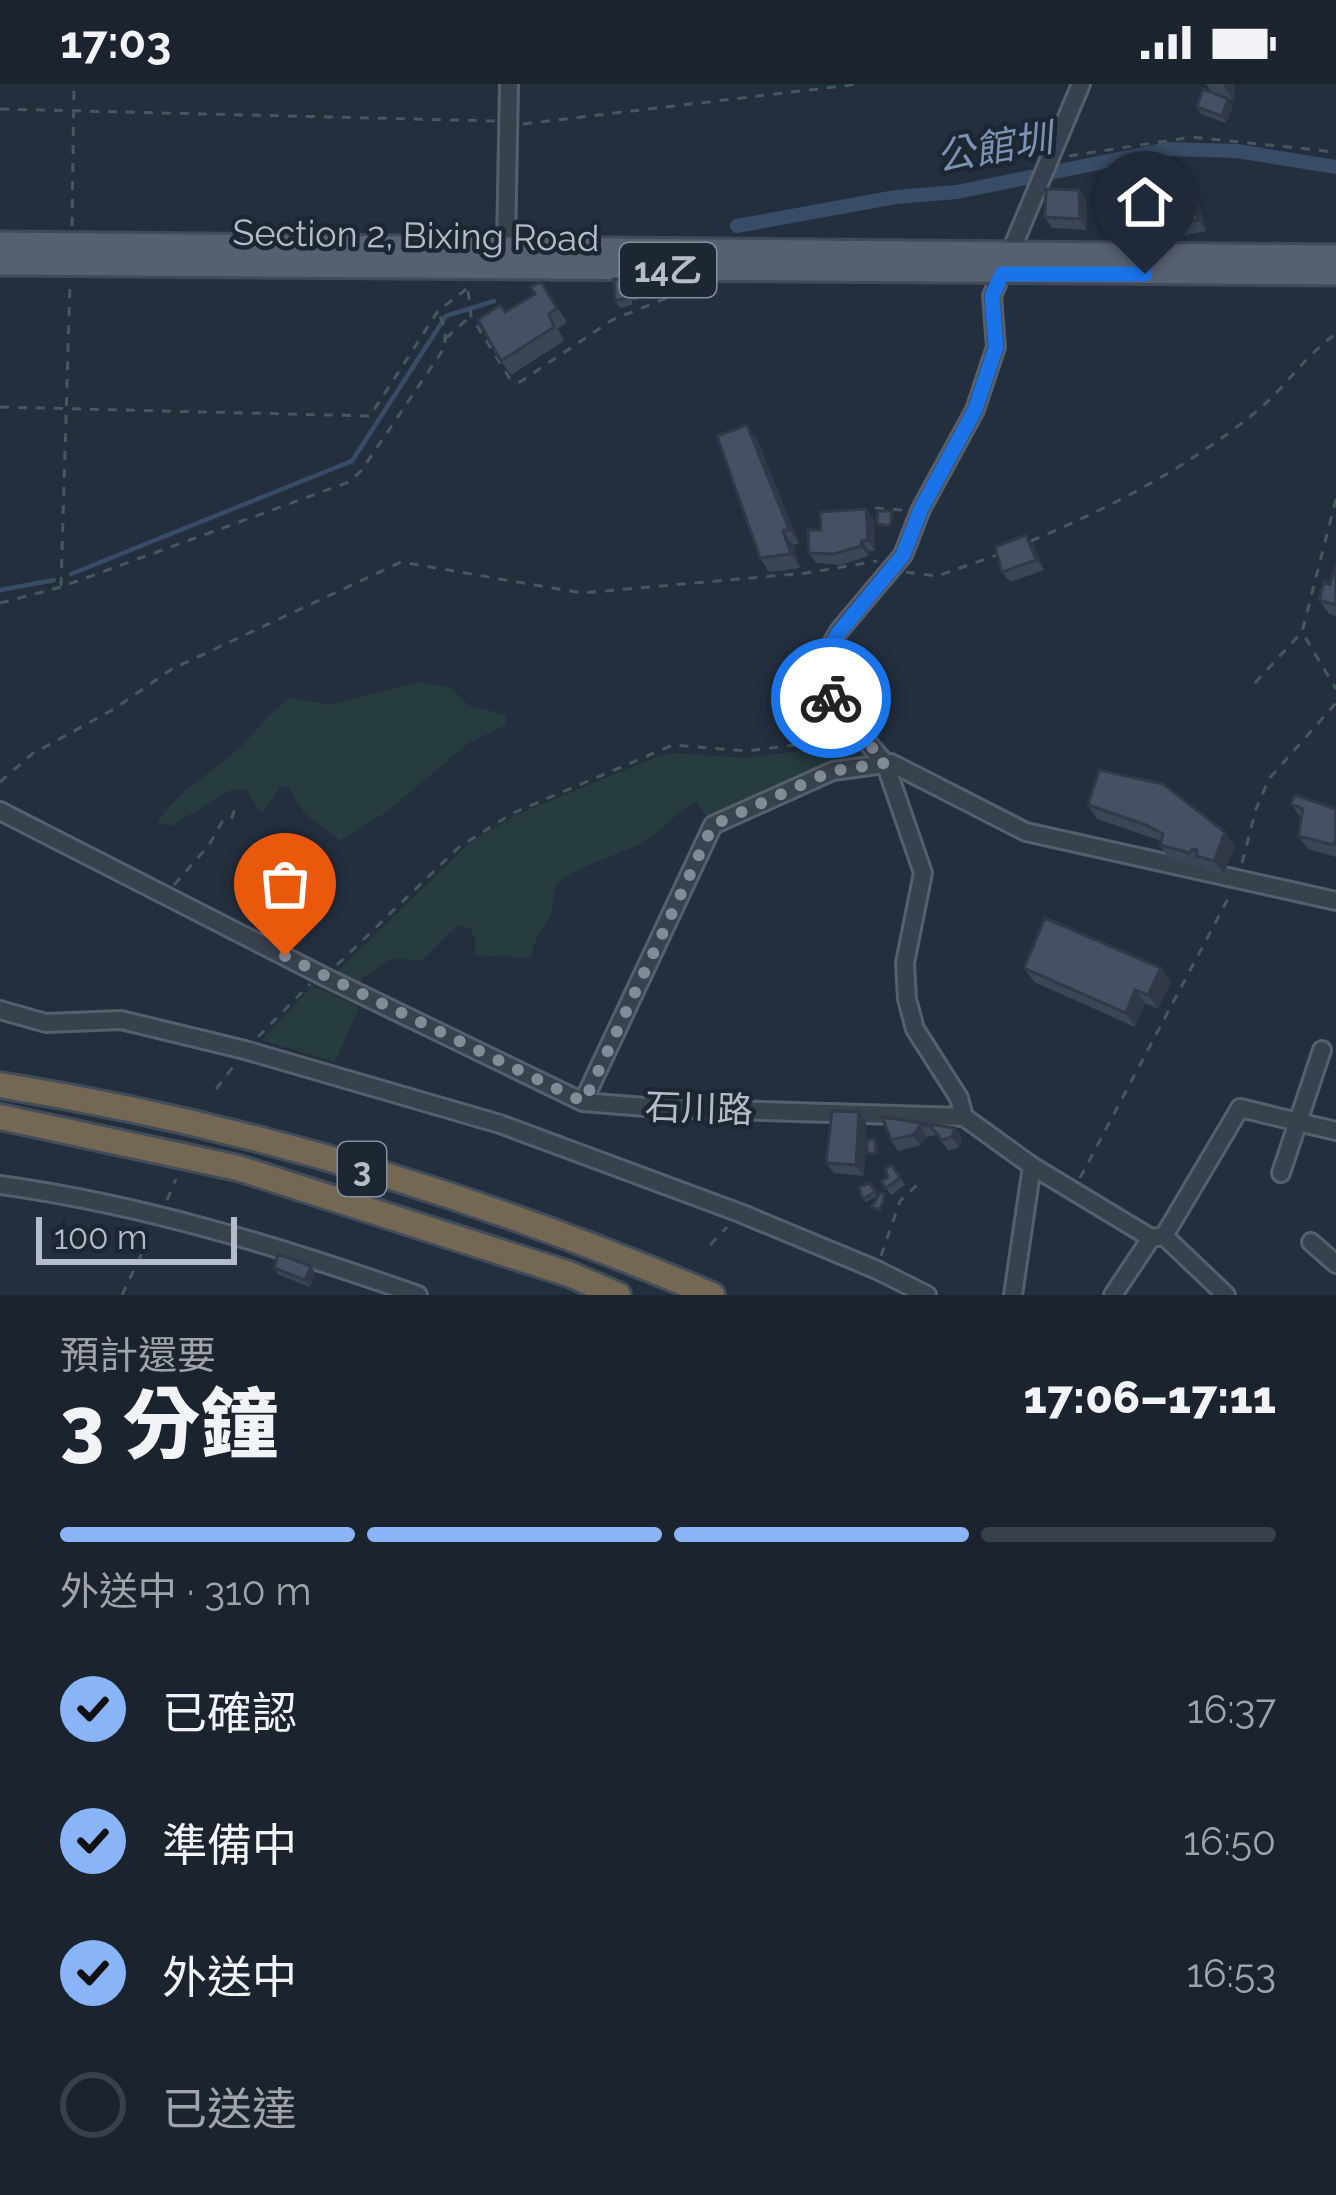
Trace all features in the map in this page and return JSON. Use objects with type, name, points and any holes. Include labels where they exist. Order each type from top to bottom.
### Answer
[{"type":"highway","name":"3","points":[[0,1085],[236,1133],[399,1180],[600,1246],[712,1295]]},
{"type":"highway","name":"3","points":[[0,1117],[238,1168],[548,1267],[618,1295]]},
{"type":"main road","name":"Section 2, Bixing Road","points":[[0,244],[71,254],[487,269],[682,270],[1336,256]]},
{"type":"main road","name":"Section 2, Bixing Road","points":[[0,264],[71,254],[506,248],[1336,274]]},
{"type":"street","points":[[487,269],[506,248],[509,84]]},
{"type":"street","points":[[1081,84],[992,296],[996,347],[975,410],[898,562],[839,632],[819,665],[833,702],[885,763],[923,873],[905,964],[907,999],[916,1029],[959,1098],[964,1117],[1033,1166],[1158,1237],[1226,1295]]},
{"type":"street","points":[[584,1102],[713,825],[832,771],[885,763],[929,780],[1027,832],[1336,901]]},
{"type":"street","name":"石川路","points":[[0,811],[584,1102],[964,1117]]},
{"type":"street","points":[[0,1010],[46,1023],[121,1020],[245,1050],[500,1124],[740,1213],[927,1295]]},
{"type":"street","points":[[1282,1173],[1322,1050]]},
{"type":"street","points":[[1121,1292],[1240,1108],[1336,1131]]},
{"type":"street","points":[[1013,1295],[1033,1166]]},
{"type":"street","points":[[0,1185],[69,1195],[287,1249],[418,1295]]},
{"type":"street","points":[[1311,1242],[1336,1264]]},
{"type":"path","points":[[61,587],[74,84]]},
{"type":"path","points":[[0,109],[475,120],[509,126],[859,84]]},
{"type":"path","points":[[1046,171],[1121,145],[1192,137],[1336,152]]},
{"type":"path","points":[[0,407],[370,416],[437,311],[468,290],[487,269]]},
{"type":"path","points":[[468,290],[471,316],[510,379],[520,382],[612,320],[679,293],[682,270]]},
{"type":"path","points":[[0,603],[61,587],[349,482],[438,359],[446,329],[437,311]]},
{"type":"path","points":[[446,338],[471,316]]},
{"type":"path","points":[[1029,542],[1106,509],[1172,473],[1257,411],[1336,334]]},
{"type":"path","points":[[1255,683],[1302,632],[1336,499]]},
{"type":"path","points":[[874,508],[920,514]]},
{"type":"path","points":[[0,782],[32,754],[114,709],[172,669],[401,562],[582,592],[898,562],[937,576],[1010,550]]},
{"type":"path","points":[[1302,632],[1336,689]]},
{"type":"path","points":[[1073,1190],[1238,881],[1256,808],[1269,779],[1336,703]]},
{"type":"path","points":[[216,1089],[245,1050],[312,982],[325,976],[459,847],[513,813],[673,745],[746,751],[862,736]]},
{"type":"path","points":[[165,896],[209,845],[222,822],[231,820],[237,803]]},
{"type":"path","points":[[122,1295],[176,1179]]},
{"type":"path","points":[[877,1270],[900,1201],[919,1183]]},
{"type":"path","points":[[710,1245],[740,1213]]},
{"type":"green space","points":[[421,682],[451,688],[468,705],[506,715],[506,725],[470,742],[385,813],[340,840],[305,814],[287,786],[280,788],[262,814],[246,789],[231,790],[171,826],[157,823],[184,792],[292,698],[330,705]]},
{"type":"green space","points":[[861,745],[869,761],[716,819],[708,819],[696,801],[645,841],[569,875],[555,889],[552,913],[531,958],[474,955],[471,929],[459,925],[421,961],[392,958],[362,978],[357,988],[331,978],[469,843],[518,814],[659,756],[745,758]]},
{"type":"green space","points":[[312,986],[359,1007],[335,1062],[262,1040]]},
{"type":"building","points":[[1203,89],[1228,99],[1222,116],[1197,107]]},
{"type":"building","points":[[1135,169],[1137,226],[1128,225],[1128,219],[1117,219],[1118,172]]},
{"type":"building","points":[[1173,170],[1186,171],[1198,220],[1173,225]]},
{"type":"building","points":[[1046,189],[1079,190],[1080,219],[1045,217]]},
{"type":"building","points":[[614,279],[633,280],[633,293],[615,301]]},
{"type":"building","points":[[541,282],[557,308],[549,314],[554,327],[501,361],[478,320],[500,305],[505,312],[535,294],[531,287]]},
{"type":"building","points":[[747,425],[789,529],[783,531],[791,554],[760,558],[717,436]]},
{"type":"building","points":[[866,509],[868,540],[861,546],[834,554],[809,553],[808,530],[821,530],[820,512]]},
{"type":"building","points":[[878,511],[892,511],[890,526],[877,524]]},
{"type":"building","points":[[1026,535],[1036,560],[1002,572],[995,547]]},
{"type":"building","points":[[1336,565],[1336,605],[1319,600]]},
{"type":"building","points":[[1099,770],[1163,784],[1225,832],[1214,861],[1196,856],[1197,850],[1190,853],[1160,845],[1163,834],[1088,805]]},
{"type":"building","points":[[1295,795],[1336,809],[1334,845],[1298,836],[1303,809],[1291,804]]},
{"type":"building","points":[[1045,918],[1161,968],[1148,995],[1135,990],[1126,1013],[1024,968]]},
{"type":"building","points":[[832,1111],[859,1112],[856,1165],[826,1163]]},
{"type":"building","points":[[882,1117],[955,1128],[952,1137],[942,1140],[929,1125],[891,1140]]},
{"type":"building","points":[[875,1139],[876,1153],[867,1153],[867,1140]]},
{"type":"building","points":[[892,1165],[900,1178],[886,1188],[881,1181]]},
{"type":"building","points":[[870,1183],[875,1192],[863,1199],[859,1187]]},
{"type":"building","points":[[880,1193],[885,1194],[880,1210],[872,1207]]},
{"type":"building","points":[[278,1254],[311,1266],[305,1280],[274,1268]]},
{"type":"waterway","name":"公館圳","points":[[737,226],[896,197],[957,192],[1167,149],[1237,151],[1336,167]]},
{"type":"waterway","points":[[71,574],[352,461],[446,316],[494,301]]},
{"type":"waterway","points":[[0,590],[54,580]]},
{"type":"way so far","points":[[285,956],[584,1102],[713,825],[832,771],[885,763],[831,698]]},
{"type":"route","points":[[831,698],[819,665],[839,632],[903,555],[992,368],[996,347],[992,296],[1002,274],[1145,274]]}]
